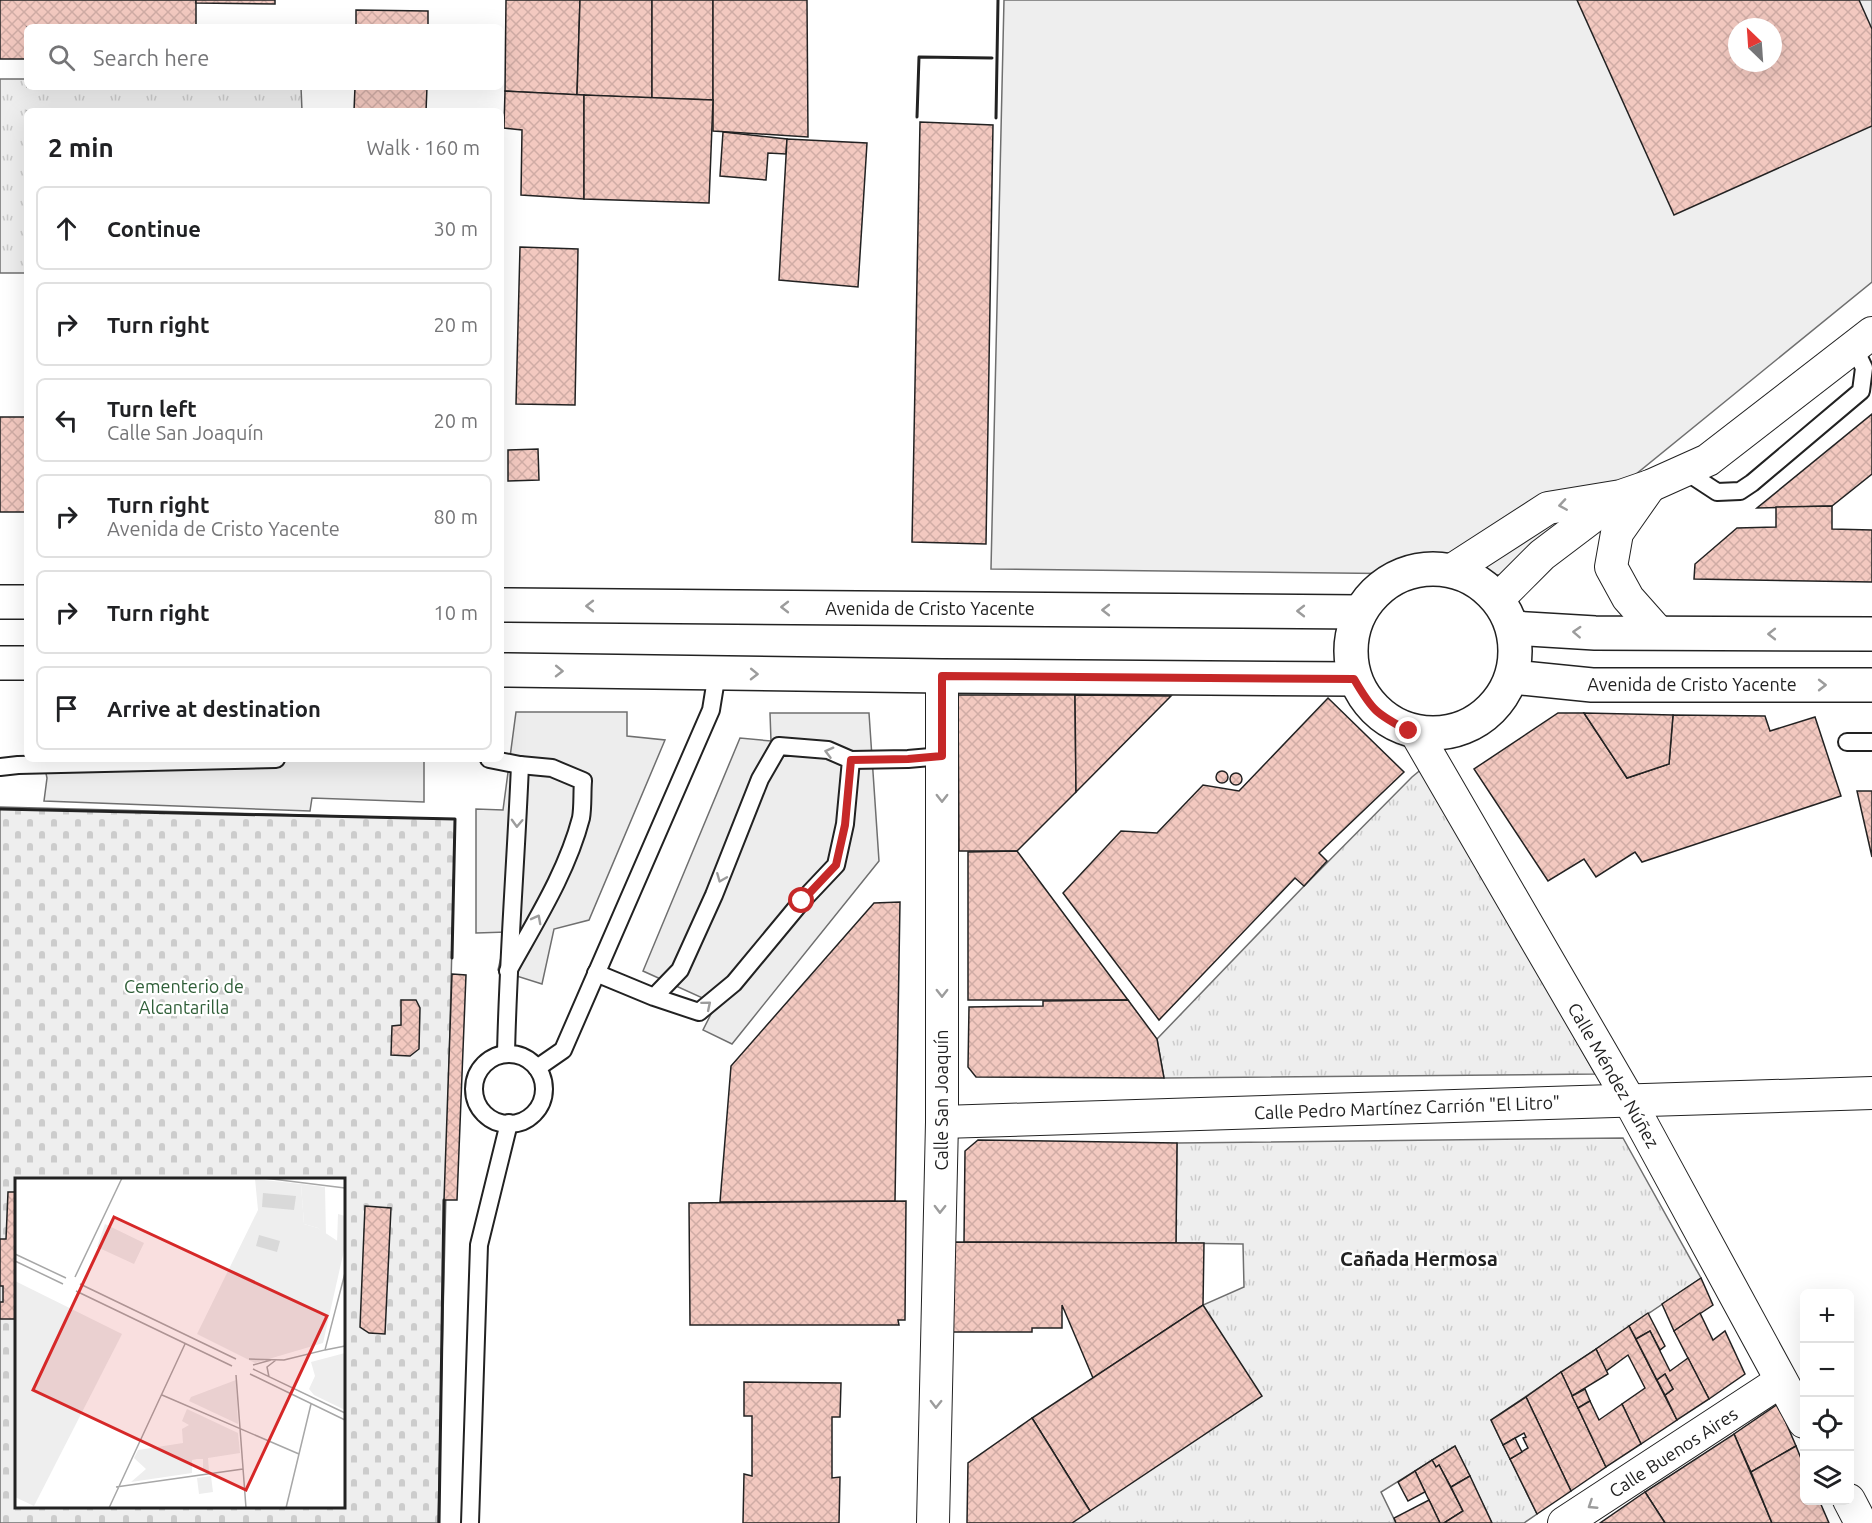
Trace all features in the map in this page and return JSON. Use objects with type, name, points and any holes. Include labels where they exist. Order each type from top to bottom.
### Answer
[{"type":"main road","points":[[1424,568],[1452,570],[1478,581],[1498,599],[1513,628],[1516,648],[1512,677],[1491,711],[1465,728],[1439,734],[1416,733],[1382,717],[1368,704],[1354,679],[1350,643],[1360,612],[1373,593],[1395,577],[1424,568]]},
{"type":"main road","points":[[0,602],[24,602]]},
{"type":"main road","name":"Avenida de Cristo Yacente","points":[[504,605],[1360,612]]},
{"type":"main road","points":[[1513,628],[1595,633],[1872,634]]},
{"type":"main road","points":[[0,663],[24,663]]},
{"type":"main road","points":[[504,670],[1354,679]]},
{"type":"main road","name":"Avenida de Cristo Yacente","points":[[1512,677],[1592,685],[1872,685]]},
{"type":"street","points":[[1452,570],[1548,508],[1621,496],[1650,486],[1708,460],[1863,340]]},
{"type":"street","points":[[1650,486],[1617,533],[1611,567],[1628,598],[1659,633]]},
{"type":"street","points":[[1498,599],[1542,555],[1621,496]]},
{"type":"street","name":"Calle San Joaquín","points":[[933,1523],[942,1122],[942,676]]},
{"type":"street","name":"Calle Méndez Núñez","points":[[1416,733],[1629,1100],[1800,1415]]},
{"type":"street","name":"Calle Pedro Martínez Carrión \"El Litro\"","points":[[942,1122],[1872,1093]]},
{"type":"street","name":"Calle Buenos Aires","points":[[1564,1523],[1781,1381]]},
{"type":"street","points":[[1852,1505],[1861,1523]]},
{"type":"lane","points":[[1685,471],[1717,492],[1740,491],[1752,483],[1861,391],[1864,368],[1863,340]]},
{"type":"lane","points":[[537,1068],[563,1050],[711,710],[717,674]]},
{"type":"lane","points":[[1847,742],[1872,742]]},
{"type":"lane","points":[[654,997],[680,970],[714,895],[760,779],[779,746],[828,750],[851,760],[942,756]]},
{"type":"lane","points":[[596,973],[654,997],[699,1012],[734,983],[802,901],[836,865],[845,825],[851,760]]},
{"type":"lane","points":[[0,767],[147,762]]},
{"type":"lane","points":[[504,762],[552,768],[583,781],[581,816],[566,861],[538,918],[508,971]]},
{"type":"lane","points":[[506,1054],[508,971],[520,765]]},
{"type":"lane","points":[[506,1054],[523,1056],[537,1068],[544,1082],[544,1094],[533,1114],[524,1120],[501,1123],[482,1111],[476,1101],[474,1090],[481,1068],[489,1060],[506,1054]]},
{"type":"lane","points":[[470,1523],[479,1245],[509,1123]]},
{"type":"green space","points":[[1004,0],[1872,0],[1872,282],[1512,575],[991,569]]},
{"type":"green space","points":[[0,79],[24,79],[24,90],[301,90],[302,108],[24,108],[24,273],[0,273]]},
{"type":"green space","points":[[1429,763],[1527,953],[1595,1074],[1164,1078],[1157,1039],[1305,885],[1412,777]]},
{"type":"green space","name":"Cementerio de Alcantarilla","points":[[0,807],[455,819],[438,1523],[0,1523]]},
{"type":"green space","points":[[1623,1138],[1701,1278],[1491,1420],[1537,1514],[1524,1523],[1492,1523],[1455,1446],[1381,1492],[1396,1523],[1071,1523],[1203,1305],[1244,1287],[1243,1244],[1176,1243],[1177,1143]]},
{"type":"shaded area","points":[[516,712],[627,712],[627,736],[665,740],[589,920],[554,929],[542,984],[498,970],[507,932],[476,933],[476,809],[503,810]]},
{"type":"shaded area","points":[[770,713],[869,713],[879,861],[732,1044],[703,1030],[716,1004],[643,971],[740,738],[771,741]]},
{"type":"shaded area","points":[[44,762],[424,762],[424,802],[312,798],[310,811],[44,801],[47,778]]},
{"type":"building","points":[[0,0],[196,0],[196,24],[24,24],[24,59],[0,59]]},
{"type":"building","points":[[196,0],[275,0],[275,4],[196,3]]},
{"type":"building","points":[[506,0],[580,0],[577,95],[505,91]]},
{"type":"building","points":[[580,0],[652,0],[652,98],[577,95]]},
{"type":"building","points":[[652,0],[713,0],[713,100],[652,98]]},
{"type":"building","points":[[713,0],[807,0],[808,137],[713,131]]},
{"type":"building","points":[[1577,0],[1859,0],[1872,29],[1872,126],[1674,215]]},
{"type":"building","points":[[356,10],[428,11],[428,24],[356,24]]},
{"type":"building","points":[[355,90],[427,90],[426,108],[354,108]]},
{"type":"building","points":[[505,91],[584,95],[584,199],[521,195],[522,130],[504,128]]},
{"type":"building","points":[[584,95],[713,100],[709,203],[584,199]]},
{"type":"building","points":[[920,122],[993,125],[986,544],[912,542]]},
{"type":"building","points":[[723,132],[787,139],[786,154],[768,153],[766,180],[720,176]]},
{"type":"building","points":[[787,139],[867,143],[858,287],[779,280]]},
{"type":"building","points":[[520,247],[578,249],[575,405],[516,404]]},
{"type":"building","points":[[1872,414],[1872,474],[1832,506],[1757,508]]},
{"type":"building","points":[[0,417],[24,417],[24,512],[0,512]]},
{"type":"building","points":[[538,449],[539,480],[508,481],[508,450]]},
{"type":"building","points":[[1832,506],[1832,529],[1872,530],[1872,582],[1694,579],[1695,564],[1737,528],[1776,527],[1776,507]]},
{"type":"building","points":[[958,695],[1075,695],[1076,792],[1017,851],[959,851]]},
{"type":"building","points":[[1075,695],[1171,696],[1076,792]]},
{"type":"building","points":[[1328,698],[1404,772],[1319,853],[1327,861],[1305,885],[1295,878],[1159,1020],[1063,893],[1121,831],[1157,833],[1203,785],[1239,791]]},
{"type":"building","points":[[1558,713],[1584,713],[1627,778],[1669,764],[1673,715],[1765,716],[1770,731],[1815,717],[1841,796],[1642,862],[1635,852],[1596,877],[1584,859],[1548,881],[1474,769]]},
{"type":"building","points":[[1584,713],[1673,715],[1669,764],[1627,778]]},
{"type":"building","points":[[1224,771],[1228,777],[1224,783],[1220,783],[1216,775]]},
{"type":"building","points":[[1238,773],[1242,779],[1238,785],[1234,785],[1230,777]]},
{"type":"building","points":[[1857,791],[1872,791],[1872,857]]},
{"type":"building","points":[[1017,851],[1128,1000],[968,1000],[968,852]]},
{"type":"building","points":[[900,902],[895,1201],[720,1202],[731,1066],[874,903]]},
{"type":"building","points":[[452,974],[466,975],[457,1200],[444,1200]]},
{"type":"building","points":[[401,1000],[416,1000],[420,1008],[419,1049],[410,1056],[391,1055],[392,1026],[401,1025]]},
{"type":"building","points":[[1128,1000],[1157,1039],[1164,1078],[976,1077],[968,1067],[969,1007],[1043,1006],[1043,1001]]},
{"type":"building","points":[[978,1140],[1177,1143],[1176,1243],[964,1242],[965,1151]]},
{"type":"building","points":[[8,1192],[15,1192],[15,1319],[0,1319],[3,1286],[0,1286],[0,1239],[6,1239]]},
{"type":"building","points":[[906,1201],[905,1320],[898,1320],[899,1325],[690,1325],[689,1203]]},
{"type":"building","points":[[365,1206],[391,1208],[385,1334],[369,1333],[360,1327]]},
{"type":"building","points":[[952,1242],[1204,1243],[1203,1305],[1093,1378],[1062,1305],[1062,1328],[1032,1328],[1032,1332],[952,1332]]},
{"type":"building","points":[[1701,1278],[1713,1305],[1674,1331],[1662,1304]]},
{"type":"building","points":[[1203,1305],[1262,1396],[1090,1511],[1032,1418]]},
{"type":"building","points":[[1648,1313],[1665,1346],[1660,1350],[1650,1331],[1636,1339],[1629,1326]]},
{"type":"building","points":[[1700,1313],[1713,1340],[1725,1331],[1745,1374],[1709,1399],[1674,1331]]},
{"type":"building","points":[[1629,1326],[1677,1420],[1641,1444],[1622,1404],[1645,1388],[1628,1355],[1606,1371],[1596,1349]]},
{"type":"building","points":[[1650,1331],[1670,1371],[1688,1358],[1709,1399],[1677,1420],[1665,1395],[1673,1389],[1665,1374],[1657,1380],[1636,1339]]},
{"type":"building","points":[[1596,1349],[1608,1374],[1572,1396],[1561,1372]]},
{"type":"building","points":[[1561,1372],[1606,1467],[1571,1491],[1526,1397]]},
{"type":"building","points":[[1665,1374],[1673,1389],[1665,1395],[1657,1380]]},
{"type":"building","points":[[744,1382],[841,1383],[840,1417],[832,1417],[832,1478],[840,1477],[839,1523],[743,1523],[744,1474],[752,1476],[752,1416],[744,1416]]},
{"type":"building","points":[[1585,1389],[1590,1401],[1578,1408],[1572,1396]]},
{"type":"building","points":[[1526,1397],[1571,1491],[1537,1514],[1510,1459],[1528,1448],[1523,1438],[1526,1437],[1524,1433],[1503,1445],[1491,1420]]},
{"type":"building","points":[[1590,1401],[1599,1420],[1622,1404],[1641,1444],[1606,1467],[1578,1408]]},
{"type":"building","points":[[1778,1404],[1796,1446],[1751,1472],[1734,1434]]},
{"type":"building","points":[[1032,1418],[1090,1511],[1072,1523],[967,1523],[968,1463]]},
{"type":"building","points":[[1734,1434],[1772,1523],[1665,1523],[1645,1492]]},
{"type":"building","points":[[1515,1438],[1522,1452],[1510,1459],[1503,1445]]},
{"type":"building","points":[[1455,1446],[1470,1476],[1451,1487],[1439,1465],[1436,1467],[1432,1460]]},
{"type":"building","points":[[1796,1446],[1800,1456],[1800,1505],[1821,1505],[1829,1523],[1772,1523],[1751,1472]]},
{"type":"building","points":[[1432,1460],[1436,1467],[1439,1465],[1463,1511],[1444,1523],[1440,1523],[1415,1471]]},
{"type":"building","points":[[1415,1471],[1425,1492],[1408,1501],[1398,1482]]},
{"type":"building","points":[[1470,1476],[1492,1523],[1444,1523],[1463,1511],[1451,1487]]},
{"type":"building","points":[[1645,1492],[1665,1523],[1600,1523]]},
{"type":"building","points":[[1429,1500],[1440,1523],[1396,1523],[1394,1518]]},
{"type":"wall","points":[[996,118],[998,0]]},
{"type":"wall","points":[[917,117],[919,57],[992,58]]},
{"type":"wall","points":[[0,809],[455,819],[452,958]]},
{"type":"wall","points":[[439,1523],[444,1200]]},
{"type":"district","name":"Cañada Hermosa","points":[[1419,1258]]},
{"type":"route","points":[[802,901],[836,865],[845,825],[851,760],[942,756],[942,676],[1354,679],[1368,704],[1382,717],[1409,731]]}]
